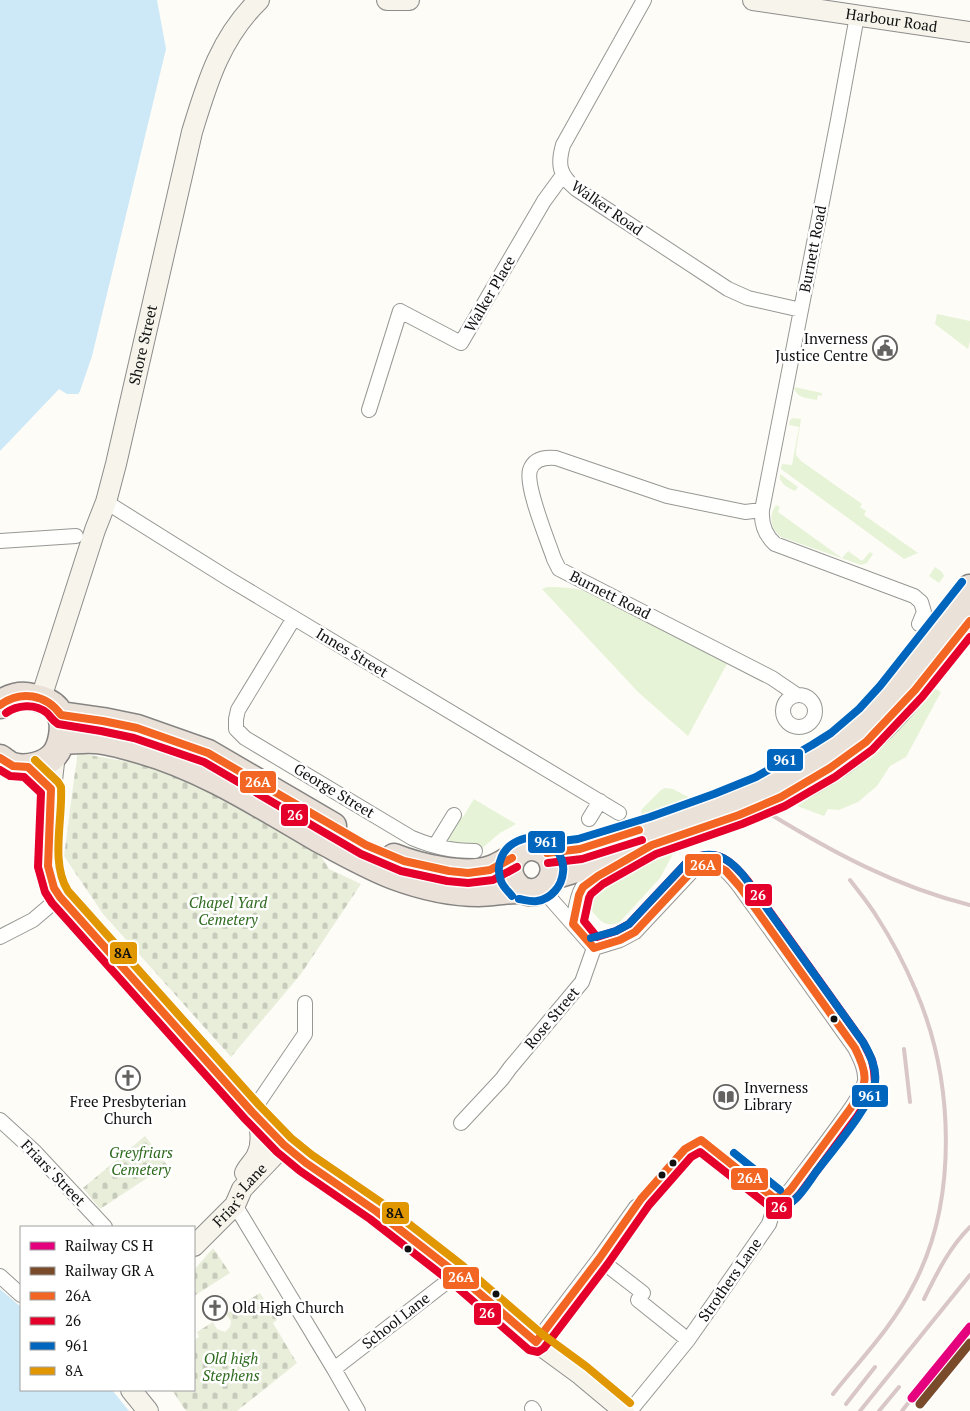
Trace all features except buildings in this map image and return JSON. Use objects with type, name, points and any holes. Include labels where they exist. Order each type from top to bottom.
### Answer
[{"type":"highway","points":[[771,792],[866,716],[888,693],[970,588]]},
{"type":"highway","points":[[58,748],[96,740],[128,746],[160,756],[190,768],[225,786],[356,860],[395,876],[444,890],[479,893],[652,846],[728,809],[830,768],[866,742],[915,690],[970,620]]},
{"type":"highway","points":[[0,705],[14,697],[41,698],[52,704],[62,715],[63,728],[58,748],[43,763],[10,768]]},
{"type":"highway","points":[[62,715],[103,720],[137,728],[208,753],[366,845],[404,861],[449,871],[490,870],[512,858],[522,849],[535,847],[541,877]]},
{"type":"highway","points":[[512,858],[509,872],[515,885],[541,877],[580,848],[728,809]]},
{"type":"main road","name":"Shore Street","points":[[41,698],[95,530],[106,502],[192,132],[208,80],[222,50],[259,0]]},
{"type":"main road","points":[[388,0],[409,0]]},
{"type":"main road","name":"Harbour Road","points":[[753,0],[970,32]]},
{"type":"main road","points":[[58,748],[51,789],[48,866],[54,888],[60,896],[284,1145],[306,1163],[376,1211],[457,1274],[536,1342],[581,1375],[624,1411]]},
{"type":"main road","points":[[10,768],[51,789]]},
{"type":"main road","points":[[239,1197],[246,1170],[257,1156],[259,1148],[260,1130],[255,1115]]},
{"type":"main road","name":"Friar's Lane","points":[[195,1245],[284,1145]]},
{"type":"main road","points":[[132,1391],[148,1411]]},
{"type":"street","name":"Walker Road","points":[[644,0],[563,144],[560,156],[560,168],[563,175],[576,189],[728,289],[748,298],[801,310]]},
{"type":"street","name":"Burnett Road","points":[[857,16],[762,510],[762,520],[768,538],[775,544],[914,596],[921,602],[924,612],[919,624]]},
{"type":"street","name":"Walker Place","points":[[369,410],[400,311],[461,343],[544,201],[563,175]]},
{"type":"street","name":"Burnett Road","points":[[762,510],[745,512],[668,496],[556,458],[547,457],[538,460],[530,469],[529,481],[532,495],[559,569],[790,693]]},
{"type":"street","name":"Innes Street","points":[[106,502],[294,618],[619,813]]},
{"type":"street","points":[[0,541],[76,536]]},
{"type":"street","name":"George Street","points":[[294,618],[238,710],[236,729],[244,738],[412,838],[455,851],[475,851]]},
{"type":"street","points":[[589,819],[600,801]]},
{"type":"street","points":[[435,846],[454,815]]},
{"type":"street","points":[[573,924],[583,888],[598,876],[652,846]]},
{"type":"street","name":"Strothers Lane","points":[[594,948],[620,940],[635,932],[695,868],[707,864],[717,865],[733,877],[808,981],[861,1060],[865,1080],[855,1101],[826,1144],[786,1195],[774,1198],[774,1208],[769,1224],[688,1340],[630,1411]]},
{"type":"street","points":[[541,877],[573,924],[594,948]]},
{"type":"street","points":[[0,937],[33,920],[60,896]]},
{"type":"street","name":"Rose Street","points":[[461,1123],[502,1079],[582,982],[594,948]]},
{"type":"street","points":[[255,1115],[305,1034],[306,1002]]},
{"type":"street","name":"Friars' Street","points":[[0,1120],[35,1152],[104,1226]]},
{"type":"street","points":[[239,1197],[358,1411]]},
{"type":"street","points":[[536,1342],[636,1206]]},
{"type":"street","points":[[598,1259],[643,1293],[638,1300],[688,1340]]},
{"type":"street","name":"School Lane","points":[[334,1369],[457,1274]]},
{"type":"street","points":[[0,1276],[20,1294]]},
{"type":"green space","points":[[937,314],[970,321],[968,349],[935,324]]},
{"type":"green space","points":[[794,387],[822,393],[822,396],[818,395],[817,400],[802,397],[795,391]]},
{"type":"green space","points":[[793,418],[801,419],[796,455],[801,461],[862,504],[860,507],[866,511],[864,515],[918,553],[904,559],[781,469],[782,464],[792,465],[799,427],[789,425],[790,420]]},
{"type":"green space","points":[[780,474],[798,487],[795,491],[782,483]]},
{"type":"green space","points":[[776,505],[780,507],[778,512],[842,558],[848,551],[862,561],[870,552],[873,554],[867,563],[861,565],[781,537],[775,530],[771,518]]},
{"type":"green space","points":[[935,567],[944,576],[939,583],[929,576]]},
{"type":"green space","points":[[547,587],[571,588],[595,594],[728,662],[688,736],[638,692],[542,589]]},
{"type":"green space","points":[[934,688],[941,692],[906,757],[890,766],[877,786],[858,802],[839,810],[828,809],[824,816],[797,806],[835,782],[871,755],[899,729]]},
{"type":"green space","name":"Chapel Yard Cemetery","points":[[78,753],[152,766],[214,792],[321,856],[329,869],[361,884],[301,974],[231,1057],[103,914],[64,856]]},
{"type":"green space","points":[[665,788],[673,789],[692,799],[643,819],[642,809]]},
{"type":"green space","points":[[474,799],[516,824],[500,833],[480,850],[443,842],[457,816],[463,817]]},
{"type":"green space","points":[[674,852],[660,878],[619,923],[606,924],[592,911],[588,899],[592,892]]},
{"type":"green space","name":"Greyfriars Cemetery","points":[[145,1136],[167,1165],[100,1209],[83,1188]]},
{"type":"green space","points":[[213,1248],[230,1273],[195,1295],[195,1269]]},
{"type":"green space","name":"Old high Stephens","points":[[260,1293],[277,1320],[273,1323],[297,1363],[237,1411],[186,1411],[173,1391],[195,1391],[195,1340],[199,1337],[197,1332],[213,1322],[217,1329],[225,1332],[230,1327],[231,1321],[226,1314]]},
{"type":"water","points":[[0,0],[157,0],[166,49],[92,356],[80,391],[78,394],[67,394],[59,389],[0,451]]},
{"type":"water","points":[[0,1289],[20,1306],[20,1391],[113,1391],[129,1411],[0,1411]]},
{"type":"railway","points":[[770,814],[842,855],[892,879],[943,898],[970,905]]},
{"type":"railway","points":[[833,1394],[875,1343],[895,1316],[912,1288],[927,1254],[938,1217],[944,1179],[946,1140],[944,1101],[938,1063],[929,1026],[903,962],[871,907],[850,880]]},
{"type":"railway","points":[[904,1049],[910,1102]]},
{"type":"railway","points":[[924,1299],[950,1252],[970,1227]]},
{"type":"railway","points":[[860,1411],[970,1275]]},
{"type":"railway","points":[[846,1404],[875,1367]]},
{"type":"railway","points":[[879,1411],[899,1387]]},
{"type":"railway","points":[[902,1411],[912,1398]]},
{"type":"transit line","name":"961","points":[[546,843],[578,839],[650,817],[714,794],[756,777],[812,745],[831,733],[859,709],[880,686],[962,582]]},
{"type":"transit line","name":"26A","points":[[0,758],[13,766],[28,767],[51,789],[48,866],[54,888],[60,897],[252,1112],[284,1145],[306,1163],[376,1211],[457,1274],[536,1342],[599,1259],[641,1199],[685,1149],[701,1140],[774,1198],[784,1196],[850,1109],[860,1093],[864,1080],[863,1066],[855,1048],[740,887],[726,871],[715,865],[702,865],[695,868],[635,932],[620,940],[594,948],[573,924],[579,895],[583,887],[598,876],[652,845],[739,815],[781,797],[830,768],[866,742],[915,690],[970,621]]},
{"type":"transit line","name":"26","points":[[0,770],[10,776],[24,777],[41,793],[38,867],[45,892],[52,903],[245,1119],[277,1152],[300,1171],[370,1219],[451,1282],[529,1350],[538,1352],[544,1348],[607,1265],[649,1205],[691,1157],[700,1152],[770,1207],[786,1206],[799,1195],[858,1115],[871,1095],[875,1083],[872,1060],[863,1042],[748,881],[730,862],[723,858],[708,855],[690,859],[629,924],[616,931],[597,937],[584,921],[591,894],[603,884],[656,854],[742,824],[785,806],[835,777],[872,750],[922,697],[970,637]]},
{"type":"transit line","name":"26A","points":[[0,705],[16,697],[33,696],[48,702],[61,715],[137,728],[208,753],[366,845],[404,861],[449,871],[468,873],[490,870],[512,858]]},
{"type":"transit line","name":"26","points":[[6,713],[15,708],[32,706],[47,713],[58,724],[134,738],[204,762],[361,854],[401,871],[447,881],[468,883],[493,880],[517,867]]},
{"type":"transit line","name":"8A","points":[[35,760],[61,787],[58,854],[63,880],[68,891],[259,1105],[291,1138],[312,1155],[382,1203],[463,1266],[542,1334],[587,1367],[630,1403]]},
{"type":"transit line","name":"26A","points":[[547,853],[580,849],[639,830]]},
{"type":"transit line","name":"961","points":[[512,896],[501,881],[499,868],[502,857],[508,848],[517,841],[528,838],[539,839],[550,844],[559,854],[563,865],[562,877],[558,887],[551,895],[542,900],[530,901],[519,899]]},
{"type":"transit line","name":"26","points":[[548,863],[582,859],[642,840]]},
{"type":"transit line","name":"961","points":[[591,938],[616,931],[629,924],[689,860],[705,855],[719,856],[731,863],[743,875],[863,1042],[875,1072],[875,1082],[867,1103],[799,1195],[788,1205],[774,1208]]},
{"type":"transit line","name":"961","points":[[734,1153],[780,1190]]},
{"type":"transit line","points":[[912,1398],[970,1327]]},
{"type":"transit line","points":[[920,1404],[970,1343]]},
{"type":"place","name":"Inverness Justice Centre","points":[[885,348]]},
{"type":"place","name":"Free Presbyterian Church","points":[[128,1078]]},
{"type":"place","name":"Inverness Library","points":[[726,1097]]},
{"type":"place","name":"Old High Church","points":[[215,1308]]}]
